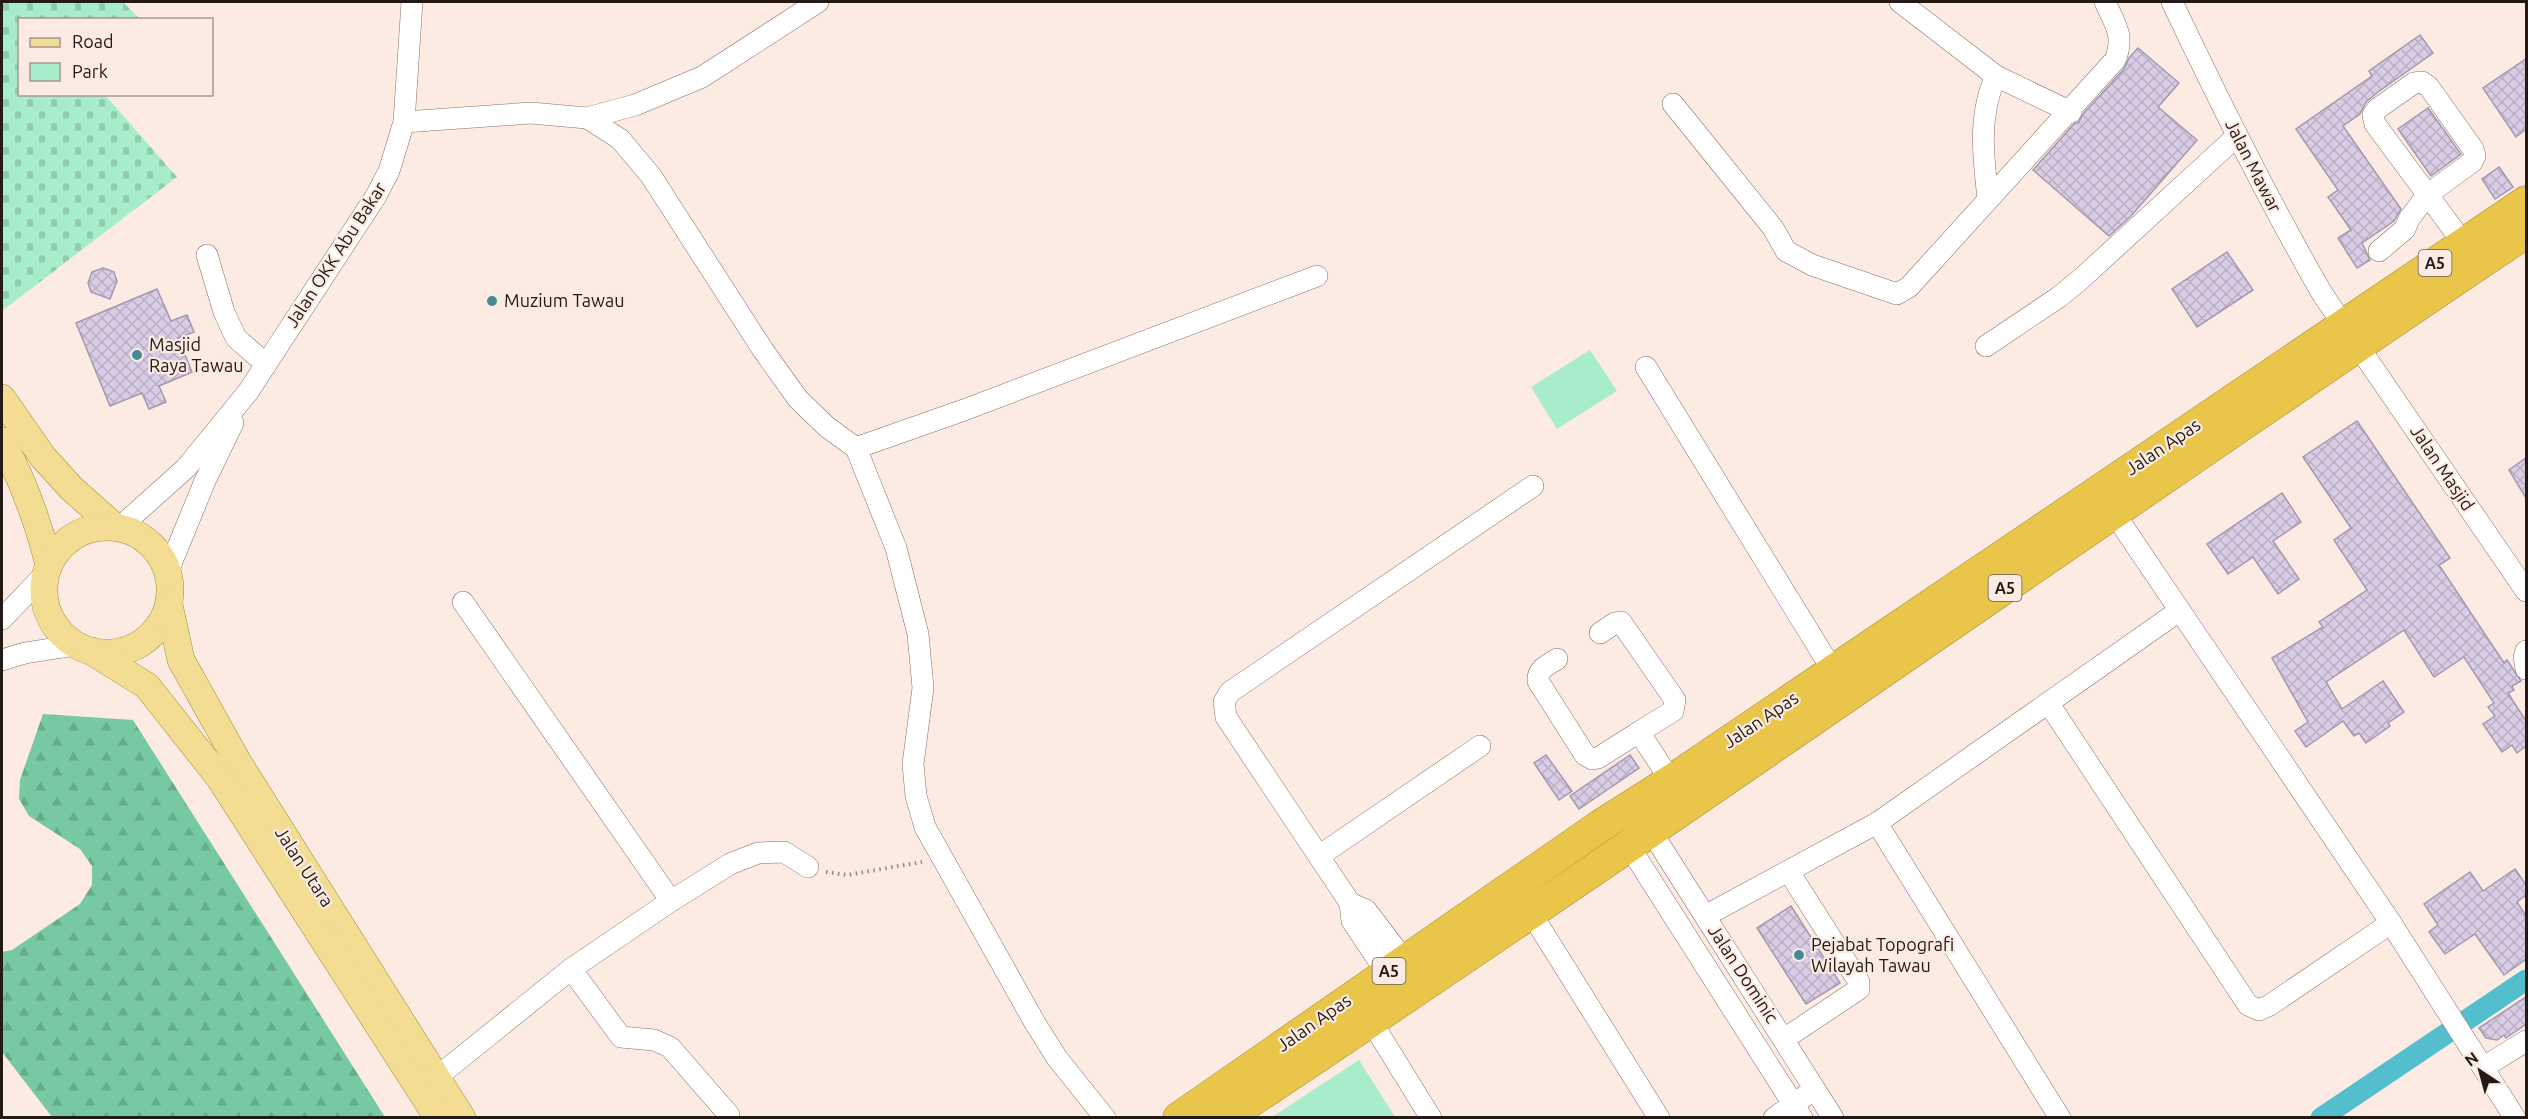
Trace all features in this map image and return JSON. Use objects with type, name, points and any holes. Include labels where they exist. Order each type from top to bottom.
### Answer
[{"type":"highway","name":"A5","points":[[2351,335],[2464,244],[2526,202]]},
{"type":"highway","name":"A5","points":[[2351,335],[2526,232]]},
{"type":"highway","name":"Jalan Apas","points":[[1225,1118],[1531,913],[2114,513],[2351,335]]},
{"type":"highway","name":"Jalan Apas","points":[[1179,1118],[1600,826],[1671,781],[1833,671],[2351,335]]},
{"type":"highway","points":[[1600,826],[1624,823],[1640,825],[1640,838]]},
{"type":"main road","points":[[2,398],[43,457],[71,488],[117,527]]},
{"type":"main road","points":[[2,441],[10,479],[39,525],[48,569]]},
{"type":"main road","points":[[117,527],[135,533],[150,542],[161,556],[168,571],[171,588],[161,624],[147,639],[130,649],[110,653],[83,648],[60,632],[49,614],[44,593],[48,569],[60,548],[76,535],[95,528],[117,527]]},
{"type":"main road","name":"Jalan Utara","points":[[168,605],[181,660],[239,765],[462,1118]]},
{"type":"main road","name":"Jalan Utara","points":[[83,648],[147,686],[219,777],[438,1118]]},
{"type":"street","name":"Jalan OKK Abu Bakar","points":[[117,527],[186,468],[248,392],[376,196],[389,171],[404,122],[412,2]]},
{"type":"street","points":[[404,122],[531,113],[587,118],[635,105],[702,77],[818,2]]},
{"type":"street","points":[[1900,2],[1996,76],[2071,112]]},
{"type":"street","points":[[1673,104],[1773,228],[1786,251],[1812,265],[1897,294],[1909,287],[1988,198],[2071,112],[2115,60],[2120,49],[2120,34],[2105,2]]},
{"type":"street","name":"Jalan Mawar","points":[[2172,2],[2237,136],[2295,246],[2323,295],[2351,335]]},
{"type":"street","points":[[1988,198],[1982,136],[1989,92],[1996,76]]},
{"type":"street","points":[[2379,251],[2405,229],[2409,219],[2427,195],[2472,162],[2475,156],[2473,149],[2429,87],[2422,82],[2415,83],[2377,109],[2373,115],[2375,124],[2427,195],[2464,244]]},
{"type":"street","points":[[587,118],[620,139],[651,176],[762,350],[798,399],[827,427],[856,448],[896,548],[918,634],[923,688],[913,764],[916,796],[925,826],[1035,1023],[1084,1094],[1105,1118]]},
{"type":"street","points":[[1986,346],[2059,297],[2081,279],[2237,136]]},
{"type":"street","points":[[207,255],[230,328],[236,339],[266,364]]},
{"type":"street","points":[[856,448],[964,410],[1317,276]]},
{"type":"street","name":"Jalan Masjid","points":[[2351,335],[2526,591]]},
{"type":"street","points":[[1646,367],[1833,671]]},
{"type":"street","name":"Jalan OKK Abu Bakar","points":[[168,571],[205,481],[248,392]]},
{"type":"street","points":[[1395,966],[1352,921],[1350,903],[1226,717],[1224,702],[1230,692],[1533,486]]},
{"type":"street","points":[[2114,513],[2391,923],[2469,1042],[2515,1118]]},
{"type":"street","points":[[2,619],[48,569]]},
{"type":"street","points":[[463,602],[671,901]]},
{"type":"street","points":[[1705,916],[1877,823],[2180,611]]},
{"type":"street","points":[[1557,659],[1541,669],[1537,676],[1538,681],[1585,756],[1592,759],[1598,758],[1673,711],[1675,700],[1621,622],[1615,623],[1600,633]]},
{"type":"street","points":[[2,660],[25,653],[83,648]]},
{"type":"street","points":[[2526,651],[2524,657],[2526,669]]},
{"type":"street","points":[[2049,704],[2248,1005],[2259,1010],[2270,1005],[2391,923]]},
{"type":"street","points":[[1639,732],[1671,781]]},
{"type":"street","points":[[1318,856],[1480,747]]},
{"type":"street","points":[[1877,823],[2060,1118]]},
{"type":"street","name":"Jalan Dominic","points":[[1640,838],[1705,916],[1833,1118]]},
{"type":"street","name":"Jalan Dominic","points":[[1640,838],[1798,1111]]},
{"type":"street","points":[[437,1077],[572,969],[671,901],[730,864],[758,853],[784,852],[808,867]]},
{"type":"street","points":[[1784,1039],[1855,994],[1860,982],[1789,872]]},
{"type":"street","points":[[1531,913],[1659,1118]]},
{"type":"street","points":[[572,969],[621,1037],[648,1039],[670,1047],[729,1115]]},
{"type":"street","points":[[1371,1021],[1431,1118]]},
{"type":"street","points":[[2484,1067],[2526,1041]]},
{"type":"street","points":[[1774,1118],[1798,1111],[1815,1089]]},
{"type":"path","points":[[808,867],[847,875],[906,867],[941,857]]},
{"type":"green space","points":[[2,2],[123,2],[137,18],[18,18],[18,96],[106,96],[177,177],[2,311]]},
{"type":"green space","points":[[1590,350],[1617,391],[1557,429],[1531,387]]},
{"type":"green space","points":[[43,714],[133,720],[385,1117],[52,1117],[2,1052],[2,952],[12,950],[80,904],[92,885],[92,866],[80,849],[29,816],[19,799],[20,780]]},
{"type":"green space","points":[[1359,1060],[1395,1117],[1272,1117]]},
{"type":"building","points":[[2420,35],[2433,53],[2378,92],[2366,102],[2360,114],[2343,126],[2401,209],[2394,221],[2362,243],[2370,260],[2357,268],[2338,238],[2351,230],[2328,197],[2338,190],[2296,129],[2372,76],[2369,71]]},
{"type":"building","points":[[2138,48],[2179,83],[2158,107],[2197,140],[2131,216],[2109,236],[2033,170],[2074,124],[2079,122],[2083,114],[2124,69],[2129,58]]},
{"type":"building","points":[[2526,59],[2526,129],[2516,137],[2483,88]]},
{"type":"building","points":[[2428,108],[2461,154],[2431,176],[2398,129]]},
{"type":"building","points":[[2499,167],[2513,187],[2495,199],[2482,179]]},
{"type":"building","points":[[2227,252],[2253,290],[2197,327],[2172,289]]},
{"type":"building","points":[[103,268],[114,272],[117,281],[110,299],[91,292],[88,283],[92,272]]},
{"type":"building","name":"Masjid Raya Tawau","points":[[157,289],[171,321],[187,315],[194,332],[178,338],[192,372],[159,386],[166,402],[149,409],[142,393],[110,406],[76,323]]},
{"type":"building","points":[[2357,421],[2450,558],[2439,565],[2504,663],[2507,660],[2521,681],[2512,686],[2514,690],[2508,693],[2526,721],[2526,746],[2517,753],[2512,745],[2502,752],[2483,724],[2495,716],[2488,707],[2494,703],[2464,657],[2434,677],[2404,630],[2326,682],[2342,709],[2383,681],[2404,712],[2388,723],[2390,726],[2366,743],[2359,733],[2354,736],[2343,721],[2306,747],[2295,731],[2308,722],[2272,658],[2323,627],[2319,622],[2367,590],[2334,540],[2351,528],[2303,457]]},
{"type":"building","points":[[2526,458],[2526,498],[2509,470]]},
{"type":"building","points":[[2282,493],[2301,522],[2273,541],[2299,579],[2278,594],[2253,557],[2228,574],[2207,544]]},
{"type":"building","points":[[1546,755],[1572,791],[1559,800],[1534,763]]},
{"type":"building","points":[[1630,755],[1639,768],[1579,809],[1570,796]]},
{"type":"building","points":[[2515,869],[2526,885],[2526,895],[2517,902],[2526,916],[2526,959],[2504,975],[2475,934],[2445,954],[2429,932],[2438,925],[2424,904],[2470,872],[2483,891]]},
{"type":"building","name":"Pejabat Topografi Wilayah Tawau","points":[[1791,906],[1840,983],[1806,1004],[1757,928]]},
{"type":"building","points":[[2526,997],[2526,1024],[2506,1038],[2504,1035],[2497,1040],[2486,1038],[2479,1028]]},
{"type":"waterway","points":[[2321,1118],[2526,980]]},
{"type":"place","name":"Muzium Tawau","points":[[492,301]]},
{"type":"place","name":"Masjid Raya Tawau","points":[[137,355]]},
{"type":"place","name":"Pejabat Topografi Wilayah Tawau","points":[[1799,955]]}]
